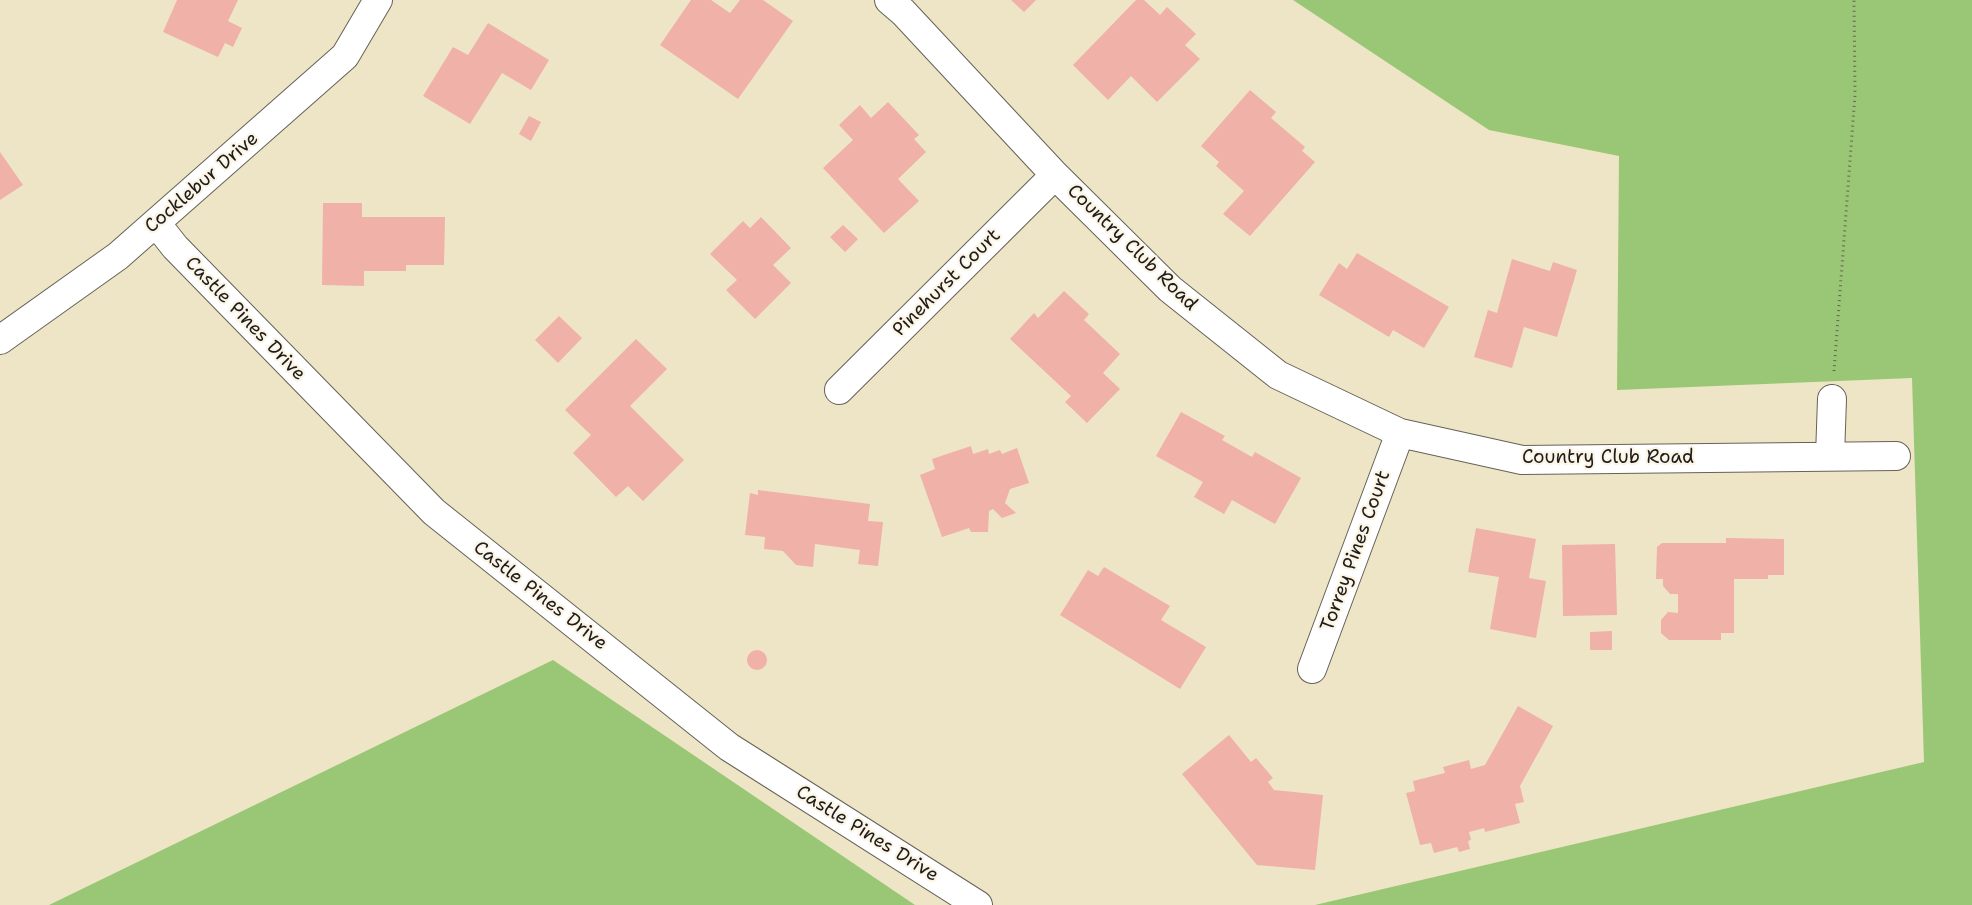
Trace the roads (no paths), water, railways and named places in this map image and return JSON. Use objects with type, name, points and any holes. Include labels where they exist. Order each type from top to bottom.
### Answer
[{"type":"street","name":"Cocklebur Drive","points":[[0,340],[118,256],[345,56],[378,0]]},
{"type":"street","name":"Country Club Road","points":[[888,0],[903,12],[1055,175],[1170,290],[1278,375],[1400,433],[1522,460],[1896,456]]},
{"type":"street","name":"Pinehurst Court","points":[[839,390],[1055,175]]},
{"type":"street","name":"Castle Pines Drive","points":[[156,222],[175,247],[434,512],[729,747],[978,905]]},
{"type":"street","points":[[1830,456],[1832,399]]},
{"type":"street","name":"Torrey Pines Court","points":[[1312,669],[1400,433]]}]
